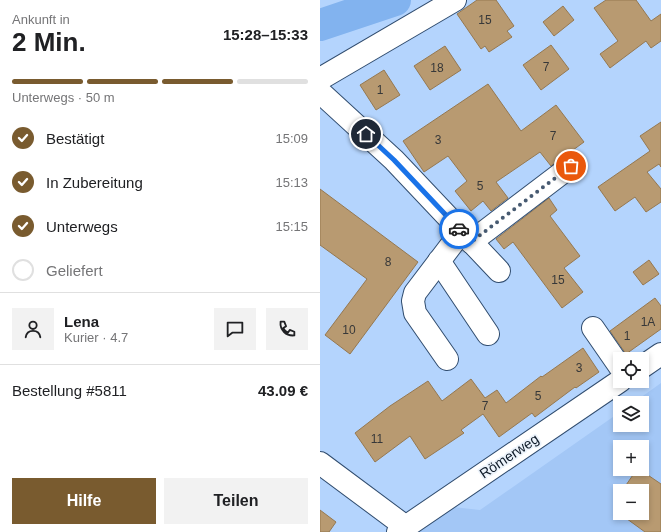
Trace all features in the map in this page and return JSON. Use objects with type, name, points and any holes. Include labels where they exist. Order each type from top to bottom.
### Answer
[{"type":"street","points":[[320,79],[455,0]]},
{"type":"street","points":[[320,92],[394,160],[499,271]]},
{"type":"street","points":[[447,359],[415,313],[413,301],[415,293],[439,261],[466,236],[571,166]]},
{"type":"street","points":[[439,261],[488,334]]},
{"type":"street","points":[[593,328],[613,357]]},
{"type":"street","points":[[649,362],[661,354]]},
{"type":"street","name":"Römerweg","points":[[402,529],[613,386]]},
{"type":"street","points":[[320,463],[402,529]]},
{"type":"shaded area","points":[[661,383],[661,532],[416,532],[453,507],[480,510],[613,417],[613,432],[649,432],[649,396],[643,396]]},
{"type":"building","points":[[477,0],[496,0],[514,26],[507,31],[512,37],[489,52],[485,46],[481,49],[457,14]]},
{"type":"building","points":[[606,0],[636,0],[651,21],[661,14],[661,41],[651,48],[646,41],[610,68],[600,54],[618,41],[594,8]]},
{"type":"building","points":[[563,6],[574,20],[554,36],[543,22]]},
{"type":"building","points":[[551,45],[569,69],[541,90],[523,65]]},
{"type":"building","points":[[445,46],[461,70],[430,90],[414,66]]},
{"type":"building","points":[[384,70],[400,95],[376,110],[360,85]]},
{"type":"building","points":[[488,84],[521,131],[556,105],[584,142],[551,166],[540,152],[496,182],[508,198],[491,211],[483,201],[471,211],[455,191],[467,181],[448,156],[424,172],[403,141]]},
{"type":"building","points":[[661,122],[661,167],[659,164],[647,172],[661,189],[661,202],[646,212],[635,197],[615,211],[598,187],[650,151],[640,136]]},
{"type":"building","points":[[320,189],[418,262],[350,354],[325,335],[367,279],[320,245]]},
{"type":"building","points":[[549,198],[557,210],[550,216],[580,256],[564,268],[583,292],[562,308],[513,242],[504,249],[496,239]]},
{"type":"building","points":[[649,260],[659,274],[643,285],[633,272]]},
{"type":"building","points":[[655,298],[661,306],[661,329],[629,352],[625,352],[610,331]]},
{"type":"building","points":[[583,348],[599,372],[576,388],[575,387],[535,417],[532,413],[499,437],[483,414],[461,430],[464,433],[425,459],[410,436],[375,462],[355,433],[390,406],[428,381],[442,401],[471,379],[485,398],[497,390],[506,403],[541,376],[542,377]]},
{"type":"building","points":[[632,476],[649,476],[661,484],[661,532],[645,532],[628,520],[649,520],[649,484],[627,484]]},
{"type":"building","points":[[320,510],[336,522],[329,532],[320,532]]},
{"type":"waterway","points":[[333,21],[351,0]]},
{"type":"waterway","points":[[320,25],[395,0]]},
{"type":"way so far","points":[[459,229],[471,242],[571,166]]},
{"type":"route","points":[[366,134],[394,160],[459,229]]}]
